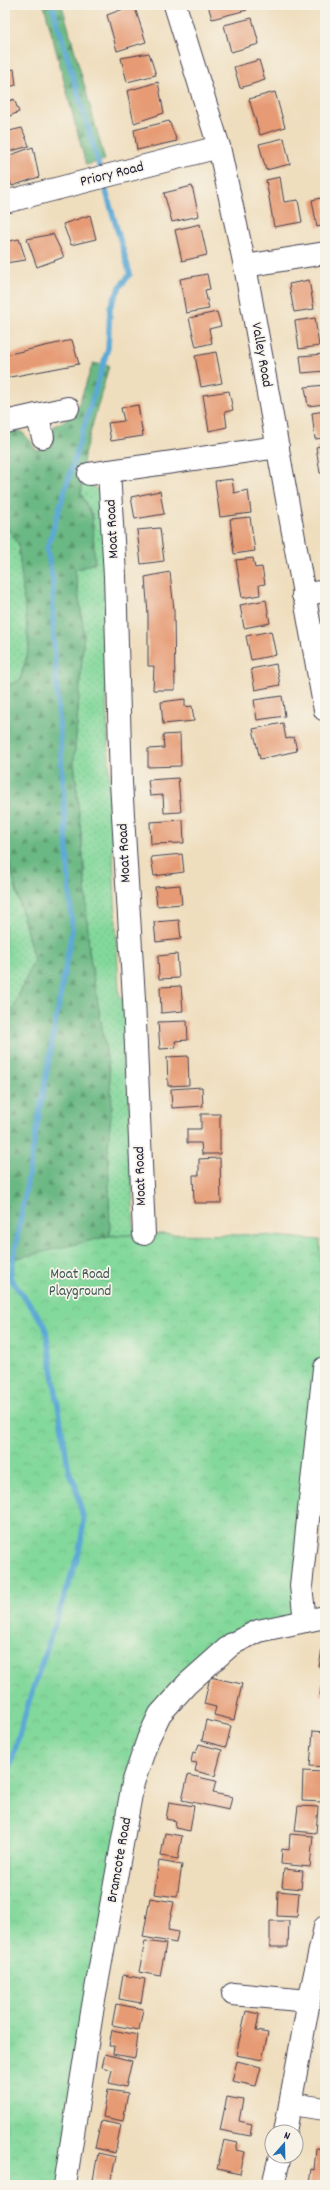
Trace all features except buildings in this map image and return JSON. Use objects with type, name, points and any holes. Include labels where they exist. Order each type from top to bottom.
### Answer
[{"type":"street","name":"Valley Road","points":[[175,5],[219,147],[245,266],[303,595],[325,710]]},
{"type":"street","name":"Priory Road","points":[[5,202],[219,147]]},
{"type":"street","points":[[245,266],[325,253]]},
{"type":"street","points":[[5,422],[68,408]]},
{"type":"street","points":[[36,415],[43,437]]},
{"type":"street","name":"Moat Road","points":[[144,1234],[134,999],[121,782],[115,576],[99,473],[278,447]]},
{"type":"street","points":[[303,595],[325,591]]},
{"type":"street","points":[[315,1619],[301,1586],[323,1395],[324,1368]]},
{"type":"street","name":"Bramcote Road","points":[[65,2185],[93,2006],[133,1783],[145,1746],[160,1714],[187,1684],[232,1644],[258,1631],[315,1619]]},
{"type":"street","points":[[286,2124],[309,2001],[323,1941]]},
{"type":"street","points":[[233,1994],[309,2001]]},
{"type":"street","points":[[290,2104],[325,2109]]},
{"type":"street","points":[[273,2185],[278,2164]]},
{"type":"green space","points":[[44,5],[62,5],[105,160],[86,165]]},
{"type":"green space","points":[[93,363],[109,366],[84,455],[81,494],[92,515],[95,563],[75,570],[84,633],[74,761],[84,866],[89,951],[109,1069],[112,1105],[108,1144],[110,1236],[5,1261],[5,1027],[34,960],[9,862],[5,826],[5,687],[20,680],[29,648],[18,543],[5,525],[5,430],[11,429],[20,431],[27,437],[36,450],[51,445],[54,426],[75,415]]},
{"type":"green space","points":[[82,485],[92,485],[104,498],[112,685],[106,693],[119,994],[126,1003],[134,1235],[110,1236],[108,1144],[112,1105],[109,1069],[89,951],[84,866],[74,761],[84,633],[75,570],[95,563],[92,515],[81,494]]},
{"type":"green space","points":[[5,525],[18,543],[29,648],[20,680],[5,687]]},
{"type":"green space","points":[[5,826],[9,862],[34,960],[5,1027]]},
{"type":"green space","name":"Moat Road Playground","points":[[153,1234],[263,1235],[320,1240],[324,1368],[305,1621],[258,1631],[197,1674],[148,1739],[65,2185],[5,2185],[5,1261],[110,1236]]},
{"type":"waterway","points":[[52,5],[101,173]]},
{"type":"waterway","points":[[5,1784],[30,1698],[79,1552],[84,1521],[75,1484],[69,1472],[45,1325],[10,1278],[72,930],[53,625],[53,582],[47,549],[108,348],[110,307],[120,287],[130,274],[103,181]]}]
